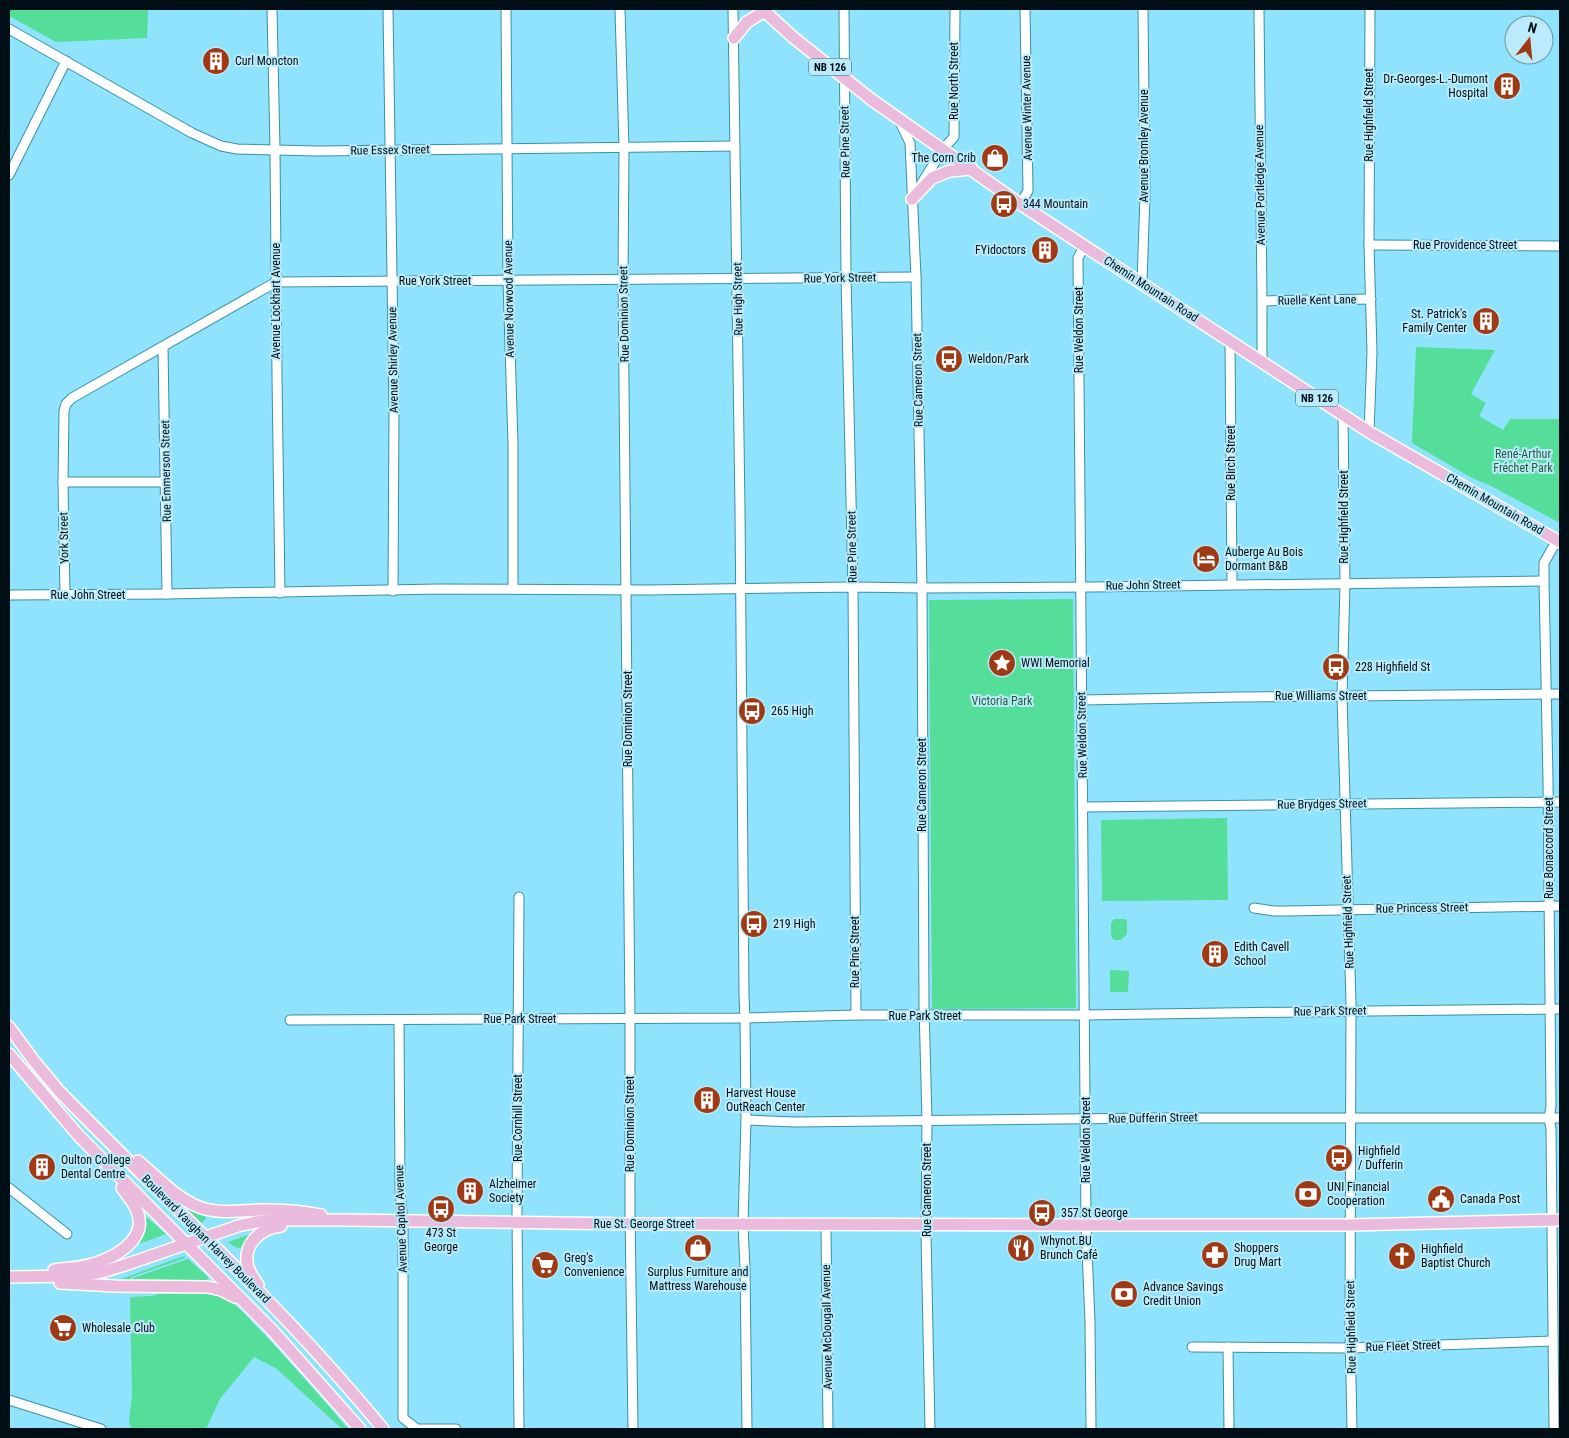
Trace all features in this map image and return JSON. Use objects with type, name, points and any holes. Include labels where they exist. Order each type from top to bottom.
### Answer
[{"type":"main road","points":[[734,38],[747,22],[763,10]]},
{"type":"main road","name":"Chemin Mountain Road","points":[[763,10],[794,38],[844,78],[1020,204],[1370,432],[1559,541]]},
{"type":"main road","points":[[912,199],[932,178],[950,171],[972,169]]},
{"type":"main road","name":"Boulevard Vaughan Harvey Boulevard","points":[[9,1027],[47,1077],[73,1105],[284,1317],[383,1429]]},
{"type":"main road","name":"Boulevard Vaughan Harvey Boulevard","points":[[9,1054],[59,1114],[107,1166],[244,1301],[305,1366],[360,1429]]},
{"type":"main road","points":[[73,1105],[175,1193],[199,1207],[218,1211],[295,1211],[345,1220]]},
{"type":"main road","points":[[9,1277],[89,1265],[111,1256],[131,1242],[138,1231],[138,1212],[107,1166]]},
{"type":"main road","name":"Rue St. George Street","points":[[9,1277],[73,1276],[98,1273],[238,1226],[276,1220],[826,1225],[1351,1225],[1556,1220]]},
{"type":"main road","points":[[284,1317],[249,1270],[247,1256],[251,1243],[263,1230],[270,1228],[310,1226],[345,1220]]},
{"type":"main road","points":[[9,1277],[115,1286],[208,1288],[221,1290],[244,1301]]},
{"type":"street","name":"Avenue Lockhart Avenue","points":[[272,9],[280,592]]},
{"type":"street","name":"Avenue Shirley Avenue","points":[[388,9],[394,410],[394,591]]},
{"type":"street","name":"Avenue Norwood Avenue","points":[[506,9],[508,281],[513,444],[513,589]]},
{"type":"street","name":"Rue Dominion Street","points":[[620,9],[624,148],[623,279],[633,1429]]},
{"type":"street","name":"Rue High Street","points":[[733,9],[738,279],[746,1120],[743,1224],[747,1429]]},
{"type":"street","name":"Rue Pine Street","points":[[844,9],[846,277],[853,586],[856,1015]]},
{"type":"street","name":"Rue North Street","points":[[943,149],[954,137],[955,9]]},
{"type":"street","name":"Avenue Winter Avenue","points":[[1020,204],[1028,191],[1025,9]]},
{"type":"street","name":"Avenue Bromley Avenue","points":[[1142,283],[1145,195],[1143,9]]},
{"type":"street","name":"Avenue Portledge Avenue","points":[[1259,9],[1262,362]]},
{"type":"street","name":"Rue Highfield Street","points":[[1370,9],[1369,244],[1372,352],[1370,432]]},
{"type":"street","name":"Rue Essex Street","points":[[9,30],[192,132],[221,146],[237,149],[390,150],[736,146]]},
{"type":"street","points":[[9,174],[66,61]]},
{"type":"street","name":"Rue Cameron Street","points":[[899,119],[910,143],[916,277],[922,588],[924,1016],[930,1429]]},
{"type":"street","points":[[912,199],[943,149]]},
{"type":"street","name":"Rue Providence Street","points":[[1369,244],[1560,246]]},
{"type":"street","name":"Rue Weldon Street","points":[[1084,245],[1078,258],[1086,1225],[1090,1322],[1091,1429]]},
{"type":"street","name":"Rue York Street","points":[[62,482],[64,411],[66,404],[72,398],[276,282],[916,277]]},
{"type":"street","name":"Ruelle Kent Lane","points":[[1262,301],[1371,299]]},
{"type":"street","name":"Rue Birch Street","points":[[1230,342],[1232,584]]},
{"type":"street","name":"Rue Emmerson Street","points":[[163,347],[167,594]]},
{"type":"street","name":"Rue Highfield Street","points":[[1343,415],[1345,584],[1342,696],[1351,1012],[1352,1429]]},
{"type":"street","points":[[62,482],[166,482]]},
{"type":"street","name":"York Street","points":[[62,482],[65,595]]},
{"type":"street","name":"Rue Bonaccord Street","points":[[1554,1429],[1553,1341],[1556,1220],[1550,1118],[1547,694],[1544,563],[1559,541]]},
{"type":"street","name":"Rue John Street","points":[[9,595],[1544,581]]},
{"type":"street","name":"Rue Williams Street","points":[[1082,700],[1560,694]]},
{"type":"street","name":"Rue Brydges Street","points":[[1083,807],[1560,802]]},
{"type":"street","name":"Rue Cornhill Street","points":[[519,897],[517,1222],[519,1429]]},
{"type":"street","name":"Rue Princess Street","points":[[1254,908],[1274,911],[1560,906]]},
{"type":"street","name":"Rue Park Street","points":[[290,1020],[630,1019],[856,1015],[1085,1015],[1560,1009]]},
{"type":"street","name":"Avenue Capitol Avenue","points":[[399,1020],[400,1192],[403,1220],[403,1418],[417,1429],[456,1429]]},
{"type":"street","name":"Rue Dufferin Street","points":[[746,1120],[796,1122],[1155,1118],[1560,1118]]},
{"type":"street","points":[[9,1188],[67,1234]]},
{"type":"street","name":"Avenue McDougall Avenue","points":[[826,1225],[828,1429]]},
{"type":"street","name":"Rue Fleet Street","points":[[1192,1347],[1351,1348],[1553,1341]]},
{"type":"street","points":[[1228,1347],[1229,1429]]},
{"type":"street","points":[[9,1400],[101,1429]]},
{"type":"green space","points":[[9,9],[148,9],[147,38],[56,42],[9,16]]},
{"type":"green space","name":"René-Arthur Fréchet Park","points":[[1416,347],[1495,350],[1471,394],[1486,403],[1479,416],[1503,430],[1510,419],[1560,419],[1560,523],[1491,486],[1472,478],[1412,443]]},
{"type":"green space","name":"Victoria Park","points":[[1073,599],[1076,1008],[932,1009],[929,600]]},
{"type":"green space","points":[[1227,818],[1228,900],[1102,901],[1101,820]]},
{"type":"green space","points":[[1114,919],[1125,919],[1127,921],[1127,934],[1121,940],[1114,940],[1111,936],[1111,923]]},
{"type":"green space","points":[[1110,970],[1129,971],[1128,992],[1110,992]]},
{"type":"green space","points":[[183,1204],[206,1217],[204,1221],[201,1223]]},
{"type":"green space","points":[[145,1216],[166,1234],[139,1244],[145,1229]]},
{"type":"green space","points":[[248,1235],[249,1237],[243,1249],[235,1247],[228,1242]]},
{"type":"green space","points":[[184,1256],[185,1258],[131,1277],[131,1282],[100,1284],[121,1279]]},
{"type":"green space","points":[[188,1259],[208,1277],[207,1282],[133,1282],[133,1278]]},
{"type":"green space","points":[[198,1293],[220,1297],[242,1311],[348,1429],[342,1429],[277,1369],[254,1357],[220,1399],[206,1429],[131,1429],[129,1422],[132,1394],[130,1297]]},
{"type":"place","name":"Curl Moncton","points":[[216,61]]},
{"type":"place","name":"Dr-Georges-L.-Dumont Hospital","points":[[1507,86]]},
{"type":"place","name":"The Corn Crib","points":[[995,158]]},
{"type":"place","name":"344 Mountain","points":[[1004,204]]},
{"type":"place","name":"FYidoctors","points":[[1045,250]]},
{"type":"place","name":"St. Patrick's Family Center","points":[[1486,321]]},
{"type":"place","name":"Weldon/Park","points":[[949,359]]},
{"type":"place","name":"Auberge Au Bois Dormant B&B","points":[[1206,559]]},
{"type":"place","name":"WWI Memorial","points":[[1002,663]]},
{"type":"place","name":"228 Highfield St","points":[[1336,667]]},
{"type":"place","name":"265 High","points":[[752,711]]},
{"type":"place","name":"219 High","points":[[754,924]]},
{"type":"place","name":"Edith Cavell School","points":[[1215,954]]},
{"type":"place","name":"Harvest House OutReach Center","points":[[707,1100]]},
{"type":"place","name":"Highfield / Dufferin","points":[[1339,1158]]},
{"type":"place","name":"Oulton College Dental Centre","points":[[42,1167]]},
{"type":"place","name":"Alzheimer Society","points":[[470,1191]]},
{"type":"place","name":"UNI Financial Cooperation","points":[[1308,1194]]},
{"type":"place","name":"Canada Post","points":[[1441,1199]]},
{"type":"place","name":"473 St George","points":[[441,1209]]},
{"type":"place","name":"357 St George","points":[[1042,1213]]},
{"type":"place","name":"Surplus Furniture and Mattress Warehouse","points":[[698,1248]]},
{"type":"place","name":"Whynot.BU Brunch Café","points":[[1021,1248]]},
{"type":"place","name":"Shoppers Drug Mart","points":[[1215,1255]]},
{"type":"place","name":"Highfield Baptist Church","points":[[1402,1256]]},
{"type":"place","name":"Greg's Convenience","points":[[545,1265]]},
{"type":"place","name":"Advance Savings Credit Union","points":[[1124,1294]]},
{"type":"place","name":"Wholesale Club","points":[[63,1328]]}]
